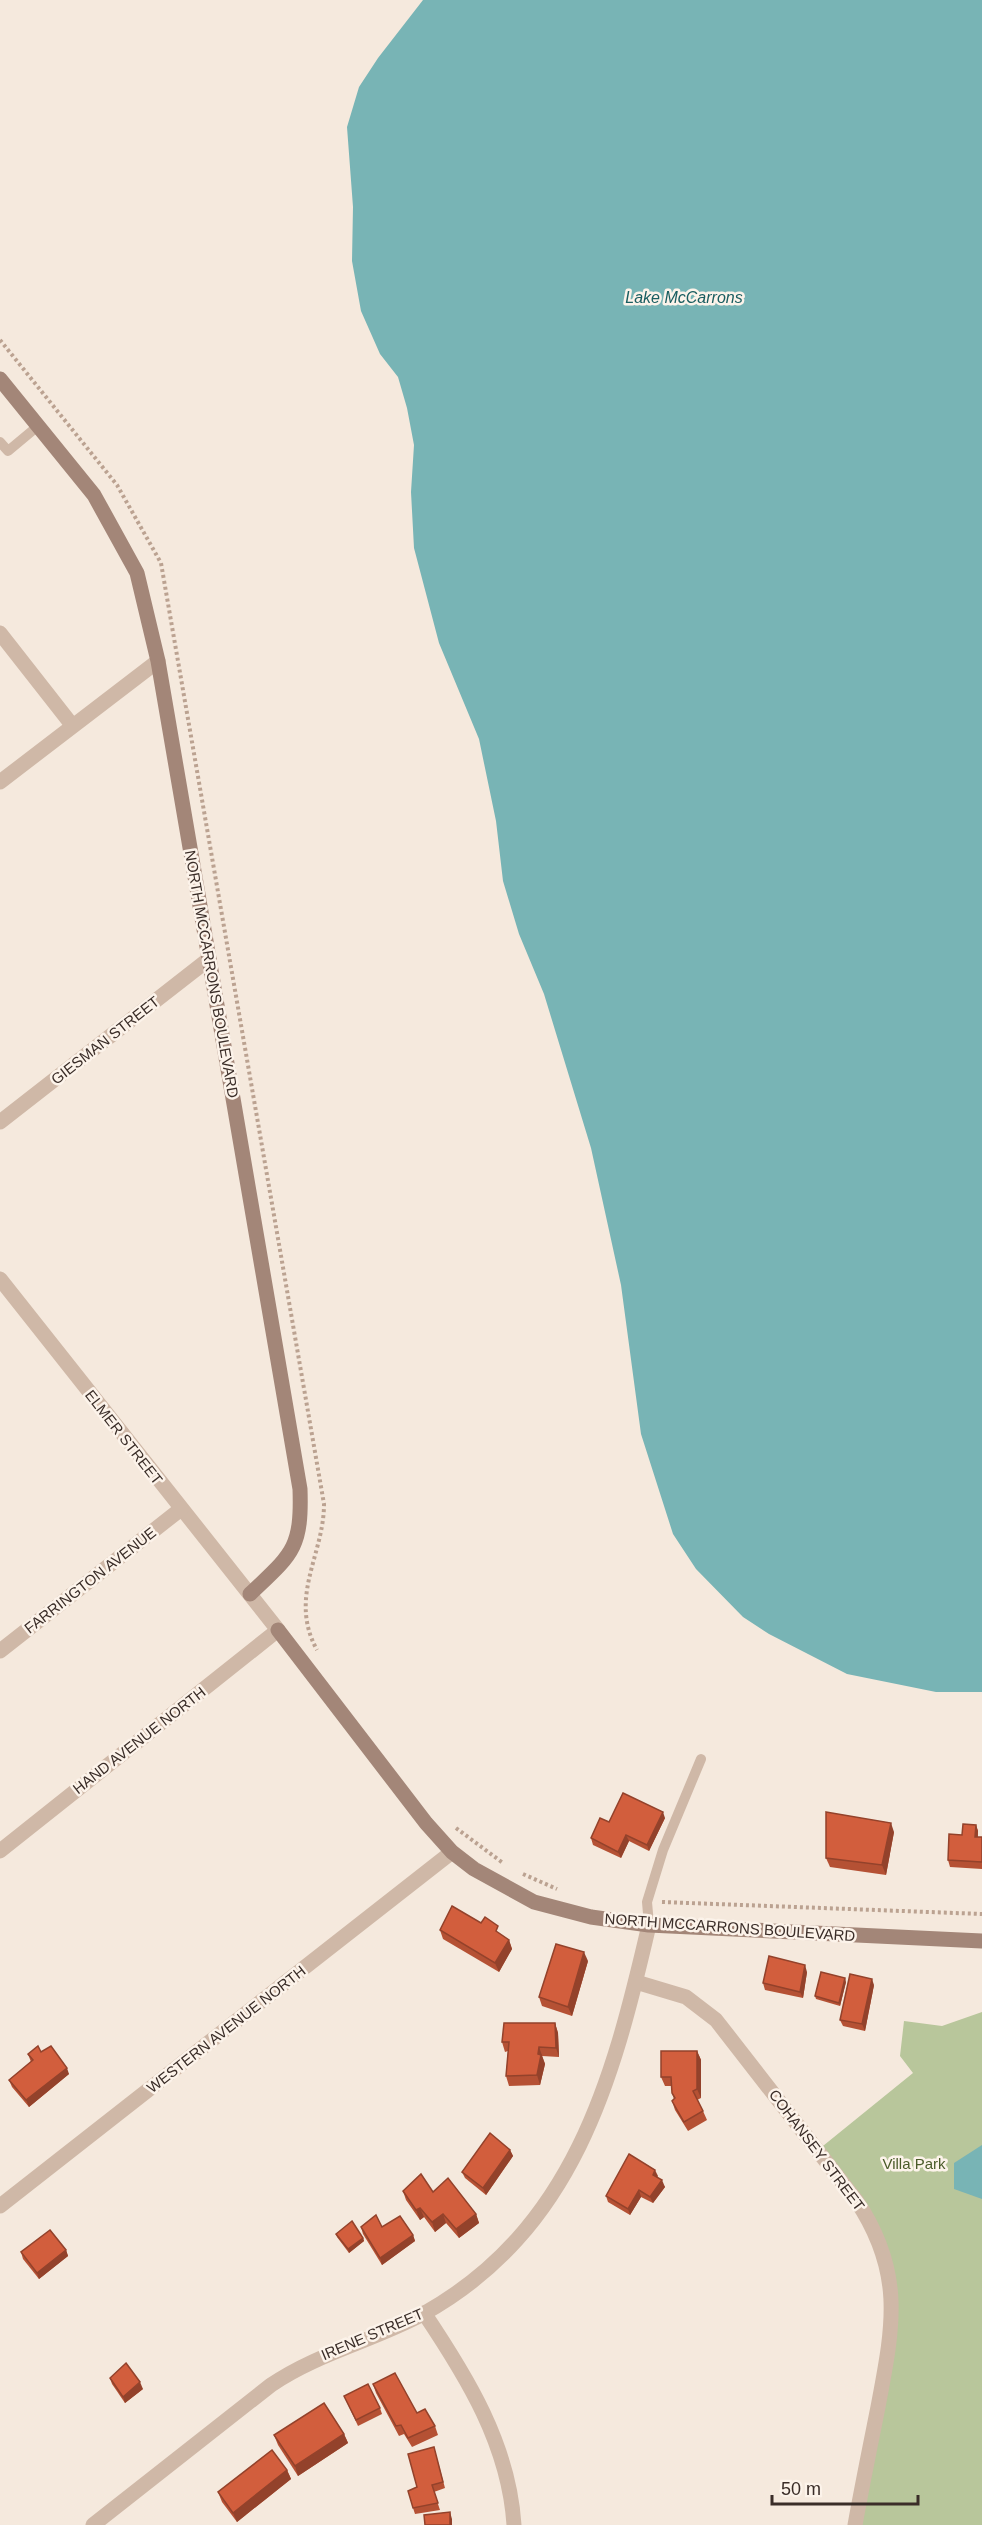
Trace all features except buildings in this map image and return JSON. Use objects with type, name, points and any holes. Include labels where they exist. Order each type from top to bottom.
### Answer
[{"type":"street","name":"NORTH MCCARRONS BOULEVARD","points":[[0,379],[94,495],[137,573],[158,661],[300,1489],[299,1538],[289,1557],[250,1594]]},
{"type":"street","points":[[0,633],[72,725]]},
{"type":"street","points":[[0,782],[158,661]]},
{"type":"street","name":"GIESMAN STREET","points":[[0,1122],[209,959]]},
{"type":"street","name":"ELMER STREET","points":[[0,1279],[278,1630]]},
{"type":"street","name":"FARRINGTON AVENUE","points":[[0,1651],[181,1509]]},
{"type":"street","name":"NORTH MCCARRONS BOULEVARD","points":[[278,1630],[426,1823],[452,1852],[474,1869],[534,1902],[591,1917],[649,1924],[982,1941]]},
{"type":"street","name":"HAND AVENUE NORTH","points":[[0,1851],[278,1630]]},
{"type":"street","name":"WESTERN AVENUE NORTH","points":[[0,2206],[452,1852]]},
{"type":"street","name":"IRENE STREET","points":[[93,2525],[298,2366],[389,2331],[424,2313],[485,2269],[520,2235],[569,2168],[591,2125],[606,2085],[636,1982],[649,1924]]},
{"type":"street","name":"COHANSEY STREET","points":[[636,1982],[686,1997],[716,2020],[856,2200],[870,2220],[880,2244],[889,2274],[892,2325],[855,2525]]},
{"type":"street","points":[[424,2313],[465,2375],[483,2408],[497,2447],[514,2525]]},
{"type":"lane","points":[[0,442],[8,451],[39,426]]},
{"type":"lane","points":[[649,1924],[647,1902],[663,1850],[701,1759]]},
{"type":"path","points":[[175,640],[324,1504],[324,1522],[310,1565],[306,1589],[306,1613],[310,1638],[320,1656]]},
{"type":"path","points":[[454,1826],[506,1865]]},
{"type":"path","points":[[516,1871],[559,1889]]},
{"type":"path","points":[[647,1902],[982,1914]]},
{"type":"green space","name":"Villa Park","points":[[982,2012],[982,2525],[855,2525],[889,2347],[880,2244],[818,2150],[913,2073],[900,2056],[904,2021],[942,2026]]},
{"type":"water","name":"Lake McCarrons","points":[[423,0],[982,0],[982,1692],[936,1692],[847,1674],[769,1634],[743,1617],[696,1569],[673,1534],[641,1434],[621,1285],[591,1148],[544,994],[519,934],[503,881],[496,821],[479,739],[439,643],[414,548],[411,492],[414,445],[407,408],[398,377],[380,354],[361,311],[352,261],[353,207],[347,127],[359,87],[378,58]]},
{"type":"water","points":[[982,2145],[982,2199],[954,2189],[954,2163]]}]
